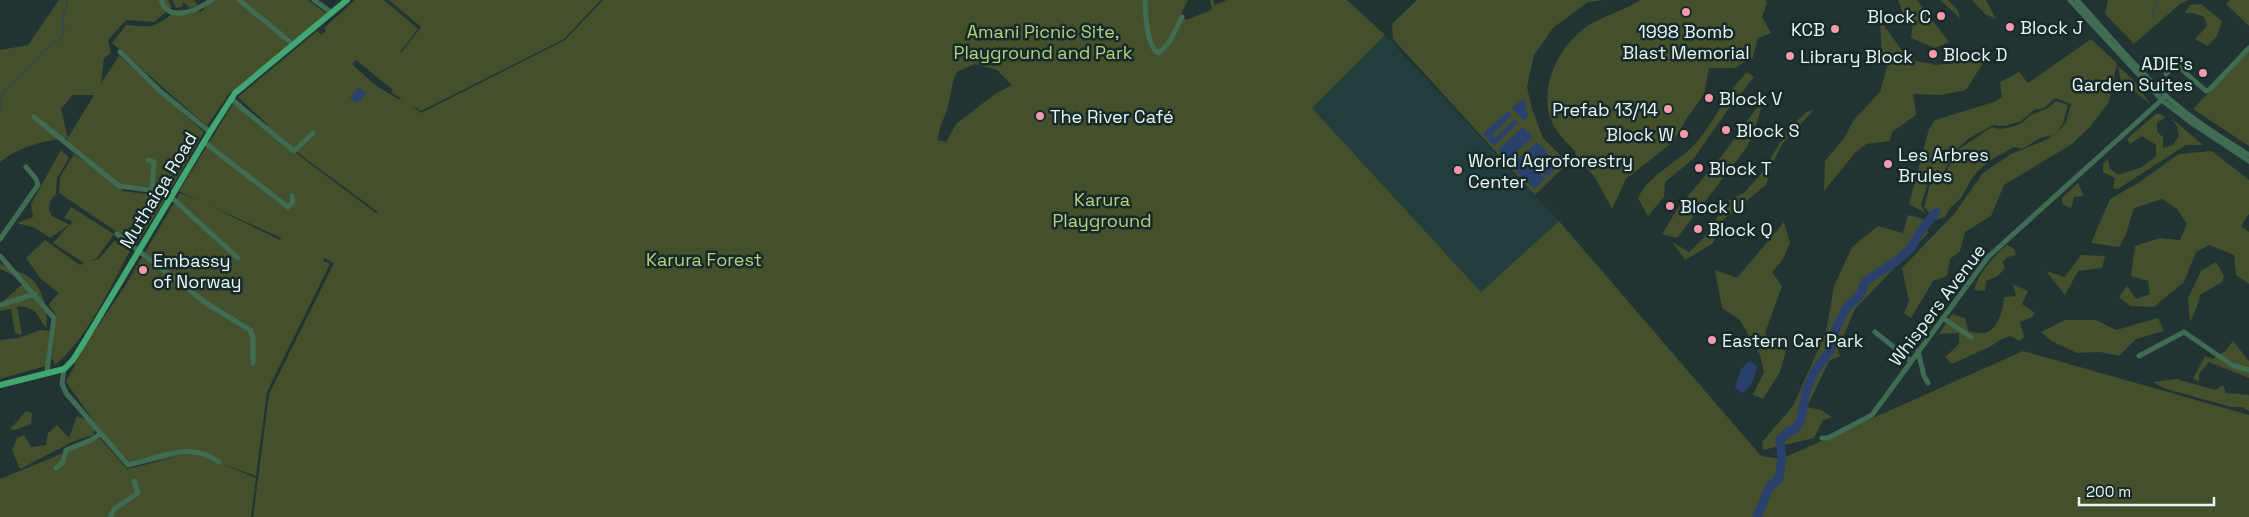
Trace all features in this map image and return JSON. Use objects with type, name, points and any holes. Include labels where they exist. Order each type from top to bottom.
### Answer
[{"type":"main road","name":"Muthaiga Road","points":[[64,369],[73,360],[86,339],[231,99],[347,0]]},
{"type":"main road","points":[[0,385],[64,369]]},
{"type":"street","points":[[160,0],[169,12],[178,13],[192,12],[212,0]]},
{"type":"street","points":[[239,0],[294,45]]},
{"type":"street","points":[[314,0],[332,13]]},
{"type":"street","points":[[1145,0],[1147,26],[1153,49],[1156,52],[1159,53],[1170,40],[1182,17]]},
{"type":"street","points":[[2070,0],[2164,99],[2193,124],[2249,161]]},
{"type":"street","points":[[2077,0],[2164,99],[2249,155]]},
{"type":"street","points":[[2166,74],[2174,65],[2178,66],[2206,91],[2249,48]]},
{"type":"street","points":[[120,52],[160,91],[210,132]]},
{"type":"street","points":[[231,99],[294,151],[313,134]]},
{"type":"street","name":"Whispers Avenue","points":[[1822,438],[1828,438],[1872,415],[1988,257],[2164,99]]},
{"type":"street","points":[[34,116],[119,186],[152,190],[172,195],[238,258]]},
{"type":"street","points":[[204,142],[288,207],[293,202],[292,196]]},
{"type":"street","points":[[148,160],[154,162],[152,190]]},
{"type":"street","points":[[0,239],[38,184],[26,167]]},
{"type":"street","points":[[117,234],[206,302],[250,330],[253,337],[253,363]]},
{"type":"street","points":[[0,256],[54,318],[48,372]]},
{"type":"street","points":[[0,305],[35,294]]},
{"type":"street","points":[[1943,318],[1971,337]]},
{"type":"street","points":[[1875,332],[1911,361]]},
{"type":"street","points":[[2139,356],[2184,332],[2232,365],[2249,370]]},
{"type":"street","points":[[1918,351],[1924,376],[1928,384]]},
{"type":"street","points":[[64,369],[62,384],[66,393],[128,465],[187,450],[202,452],[219,462]]},
{"type":"street","points":[[56,468],[63,462],[66,450],[91,440],[100,434]]},
{"type":"street","points":[[110,517],[114,509],[138,493],[134,481]]},
{"type":"shaded area","points":[[1385,35],[1559,221],[1481,292],[1312,108]]},
{"type":"green space","points":[[59,0],[168,0],[172,7],[154,22],[126,20],[108,40],[111,53],[104,58],[101,83],[119,56],[204,132],[172,187],[120,188],[124,191],[167,197],[136,245],[59,193],[60,177],[74,154],[97,171],[100,168],[66,141],[68,138],[32,145],[8,156],[0,162],[0,50],[28,45]],"holes":[[[73,95],[94,95],[68,138],[61,109]]]},
{"type":"green space","points":[[172,0],[194,0],[198,5],[190,8],[184,2],[181,7],[176,8]]},
{"type":"green space","points":[[213,0],[308,0],[327,14],[294,41],[284,33],[285,41],[289,45],[229,94],[207,126],[112,43],[126,25],[151,26],[178,10],[201,12]]},
{"type":"green space","points":[[355,0],[384,0],[418,29],[401,53],[421,27],[389,0],[601,0],[564,39],[421,111],[411,105],[421,113],[565,40],[603,0],[1188,0],[1182,12],[1182,17],[1186,20],[1212,10],[1210,0],[1213,0],[1215,5],[1227,0],[1347,0],[1385,35],[1312,108],[1481,292],[1559,221],[1761,456],[1781,459],[2023,351],[2249,415],[2249,517],[253,517],[269,394],[334,263],[324,258],[323,261],[330,264],[267,392],[256,476],[222,464],[256,478],[251,517],[0,517],[0,479],[100,438],[127,469],[177,457],[128,467],[66,382],[85,345],[125,286],[180,193],[197,200],[179,191],[236,99],[266,126],[268,125],[238,97],[317,31],[321,35],[326,31],[324,28]],"holes":[[[356,60],[393,90],[391,92],[402,99],[398,99],[375,85],[352,64]],[[975,64],[997,70],[1012,85],[995,94],[956,124],[946,142],[938,140],[938,135],[957,72]],[[278,135],[302,156],[378,212],[376,213],[301,157]],[[207,204],[281,238],[280,240]]]},
{"type":"green space","points":[[1417,0],[1603,0],[1588,2],[1553,28],[1534,55],[1527,87],[1532,109],[1543,138],[1568,163],[1535,195],[1393,39],[1392,24]]},
{"type":"green space","points":[[1641,0],[1765,0],[1767,2],[1762,17],[1771,33],[1758,38],[1753,57],[1735,68],[1709,68],[1704,94],[1673,142],[1626,179],[1612,209],[1596,179],[1555,128],[1549,115],[1547,101],[1548,86],[1558,59],[1566,46],[1576,36],[1593,23]]},
{"type":"green space","points":[[1898,0],[1917,0],[1949,42],[1935,48],[1911,38],[1913,23],[1904,16]]},
{"type":"green space","points":[[1940,0],[1948,0],[1958,10],[1960,18]]},
{"type":"green space","points":[[1972,0],[1986,0],[1996,19],[1985,14]]},
{"type":"green space","points":[[2108,0],[2189,0],[2180,4],[2134,44],[2105,14]]},
{"type":"green space","points":[[2230,0],[2249,0],[2249,26],[2226,4]]},
{"type":"green space","points":[[2201,4],[2222,21],[2217,36],[2208,46],[2195,39],[2207,26],[2204,17],[2193,13],[2185,13],[2190,5]]},
{"type":"green space","points":[[1880,20],[1908,59],[1936,65],[1963,62],[1983,63],[1966,90],[1941,95],[1913,94],[1916,115],[1892,132],[1890,141],[1866,144],[1855,153],[1824,191],[1825,161],[1845,137],[1853,121],[1880,92],[1887,67],[1882,58]]},
{"type":"green space","points":[[2091,39],[2117,63],[2109,102],[2089,128],[2072,144],[2004,185],[1991,216],[1965,232],[1960,251],[1950,259],[1947,276],[1933,281],[1911,318],[1904,313],[1909,301],[1902,268],[1954,214],[1983,173],[2011,154],[2048,139],[2053,135],[2040,138],[2022,149],[2014,147],[1991,160],[1972,178],[1961,198],[1950,208],[1945,217],[1936,220],[1924,207],[1930,184],[1936,175],[1944,175],[1959,149],[1992,127],[2008,128],[2016,125],[2032,114],[2045,110],[2056,101],[2068,105],[2063,123],[2056,133],[2066,123],[2071,104],[2055,98],[2044,108],[2034,110],[2021,121],[2004,126],[1993,125],[1968,139],[1958,148],[1943,173],[1935,174],[1928,183],[1921,205],[1925,213],[1909,204],[1929,129],[1935,120],[1994,102],[2002,97],[2000,82],[2019,72],[2028,83]]},
{"type":"green space","points":[[2249,50],[2249,146],[2193,109]]},
{"type":"green space","points":[[2118,66],[2134,81],[2150,104],[2121,81]]},
{"type":"green space","points":[[1747,72],[1754,77],[1694,158],[1665,182],[1664,197],[1648,216],[1638,198],[1643,189],[1696,143],[1733,88]]},
{"type":"green space","points":[[1764,98],[1754,132],[1747,147],[1677,238],[1662,234],[1680,205],[1718,161]]},
{"type":"green space","points":[[1814,110],[1783,143],[1771,166],[1766,185],[1723,220],[1713,243],[1685,260],[1672,242],[1689,252],[1703,239],[1728,201],[1745,192],[1760,175],[1788,130],[1806,112]]},
{"type":"green space","points":[[2157,113],[2166,117],[2157,123],[2157,132],[2163,137],[2163,148],[2173,145],[2179,136],[2177,126],[2171,118],[2203,145],[2186,145],[2118,189],[2113,188],[2115,178],[2103,172],[2103,164],[2108,159],[2110,169],[2118,175],[2142,167],[2156,156],[2156,145],[2142,136],[2130,144],[2127,139]]},
{"type":"green space","points":[[61,150],[69,158],[57,178],[56,194],[50,201],[49,210],[52,216],[70,225],[73,221],[64,218],[71,207],[114,234],[97,258],[90,261],[99,259],[115,240],[130,251],[88,327],[67,354],[55,365],[52,358],[56,316],[49,304],[59,293],[41,279],[26,258],[45,240],[80,265],[84,263],[53,243],[69,225],[50,238],[35,228],[17,223],[33,217],[31,204]]},
{"type":"green space","points":[[2212,151],[2249,180],[2249,214],[2241,226],[2249,232],[2249,284],[2236,275],[2234,255],[2209,245],[2196,252],[2184,282],[2154,307],[2130,306],[2119,297],[2127,286],[2136,299],[2150,294],[2148,281],[2131,276],[2135,246],[2160,238],[2180,240],[2187,224],[2177,209],[2162,199],[2134,208],[2126,234],[2119,247],[2091,243],[2110,199],[2138,183],[2179,154]]},
{"type":"green space","points":[[2078,183],[2084,196],[2074,197],[2071,208],[2062,204],[2062,198]]},
{"type":"green space","points":[[1908,215],[1923,219],[1928,233],[1855,309],[1838,349],[1840,356],[1829,361],[1807,407],[1821,410],[1832,417],[1823,420],[1814,438],[1763,450],[1762,442],[1793,406],[1826,332],[1834,286],[1852,247],[1878,226],[1903,233]]},
{"type":"green space","points":[[1784,222],[1790,243],[1783,259],[1772,272],[1782,286],[1765,333],[1775,346],[1786,351],[1780,372],[1763,399],[1753,395],[1764,372],[1760,355],[1740,320],[1722,308],[1715,270],[1737,278]]},
{"type":"green space","points":[[2007,245],[2014,249],[2016,255],[2008,257],[2002,262],[2005,268],[1998,276],[1986,281],[1985,291],[1974,290],[1979,277],[1987,265]]},
{"type":"green space","points":[[2081,255],[2105,256],[2102,268],[2078,271],[2065,295],[2046,271],[2065,277]]},
{"type":"green space","points":[[2216,262],[2224,276],[2222,282],[2200,295],[2190,322],[2188,298],[2201,271]]},
{"type":"green space","points":[[0,263],[29,277],[38,287],[46,307],[46,328],[33,310],[17,306],[22,335],[15,333],[11,309],[0,311],[0,304],[26,281],[0,269]]},
{"type":"green space","points":[[2013,284],[2028,291],[2022,304],[2035,313],[2032,317],[2020,322],[2024,337],[2019,341],[2010,336],[1952,364],[1945,357],[1959,344],[1959,333],[1939,334],[1952,314],[1965,318],[1968,331],[1983,333],[1990,331],[1997,323],[2003,307],[2004,297],[2016,296]]},
{"type":"green space","points":[[2158,318],[2164,331],[2136,339],[2119,356],[2100,352],[2077,353],[2051,341],[2041,332],[2065,320],[2096,320],[2116,330]]},
{"type":"green space","points":[[40,330],[50,331],[46,366],[0,379],[0,340],[18,338]]},
{"type":"green space","points":[[2233,341],[2249,361],[2249,378],[2209,362],[2199,374],[2199,381],[2193,379],[2205,356],[2213,359],[2225,351]]},
{"type":"green space","points":[[2176,379],[2215,390],[2223,385],[2226,393],[2249,395],[2249,411],[2242,407],[2231,407],[2163,388],[2153,382]]},
{"type":"green space","points":[[26,411],[32,413],[31,424],[15,430],[10,429]]},
{"type":"green space","points":[[77,416],[96,424],[93,435],[74,441],[20,469],[12,450],[17,438],[24,435],[31,447],[46,445],[48,433],[57,425],[69,438]]},
{"type":"water","points":[[359,87],[366,93],[357,103],[350,97]]},
{"type":"water","points":[[1524,98],[1528,116],[1524,121],[1512,108]]},
{"type":"water","points":[[1508,111],[1512,115],[1492,135],[1495,138],[1515,119],[1518,123],[1494,146],[1483,134]]},
{"type":"water","points":[[1523,127],[1533,137],[1507,160],[1498,150]]},
{"type":"water","points":[[1537,142],[1559,165],[1547,177],[1525,153]]},
{"type":"water","points":[[1523,154],[1545,179],[1534,189],[1511,165]]},
{"type":"water","points":[[1750,361],[1757,366],[1754,378],[1742,393],[1735,387],[1741,369]]},
{"type":"waterway","points":[[0,110],[0,98],[9,85],[24,74],[42,52],[61,38],[64,31],[63,15],[68,0]]},
{"type":"waterway","points":[[2153,18],[2152,13],[2159,0]]},
{"type":"waterway","points":[[1757,517],[1769,488],[1779,478],[1782,458],[1780,440],[1789,431],[1794,430],[1801,420],[1806,391],[1815,371],[1829,352],[1837,326],[1847,307],[1860,295],[1865,282],[1899,259],[1911,248],[1919,233],[1936,212]]},
{"type":"place","name":"1998 Bomb Blast Memorial","points":[[1686,12]]},
{"type":"place","name":"Block C","points":[[1941,16]]},
{"type":"place","name":"Block J","points":[[2010,27]]},
{"type":"place","name":"KCB","points":[[1835,29]]},
{"type":"place","name":"Block D","points":[[1933,54]]},
{"type":"place","name":"Library Block","points":[[1790,56]]},
{"type":"place","name":"ADIE's Garden Suites","points":[[2203,73]]},
{"type":"place","name":"Block V","points":[[1709,98]]},
{"type":"place","name":"Prefab 13/14","points":[[1668,109]]},
{"type":"place","name":"The River Café","points":[[1040,116]]},
{"type":"place","name":"Block S","points":[[1726,130]]},
{"type":"place","name":"Block W","points":[[1684,134]]},
{"type":"place","name":"Les Arbres Brules","points":[[1888,164]]},
{"type":"place","name":"Block T","points":[[1699,168]]},
{"type":"place","name":"World Agroforestry Center","points":[[1458,170]]},
{"type":"place","name":"Block U","points":[[1670,206]]},
{"type":"place","name":"Block Q","points":[[1698,229]]},
{"type":"place","name":"Embassy of Norway","points":[[143,270]]},
{"type":"place","name":"Eastern Car Park","points":[[1712,340]]},
{"type":"park label","name":"Amani Picnic Site, Playground and Park","points":[[1043,41]]},
{"type":"park label","name":"Karura Playground","points":[[1102,209]]},
{"type":"park label","name":"Karura Forest","points":[[704,259]]}]
